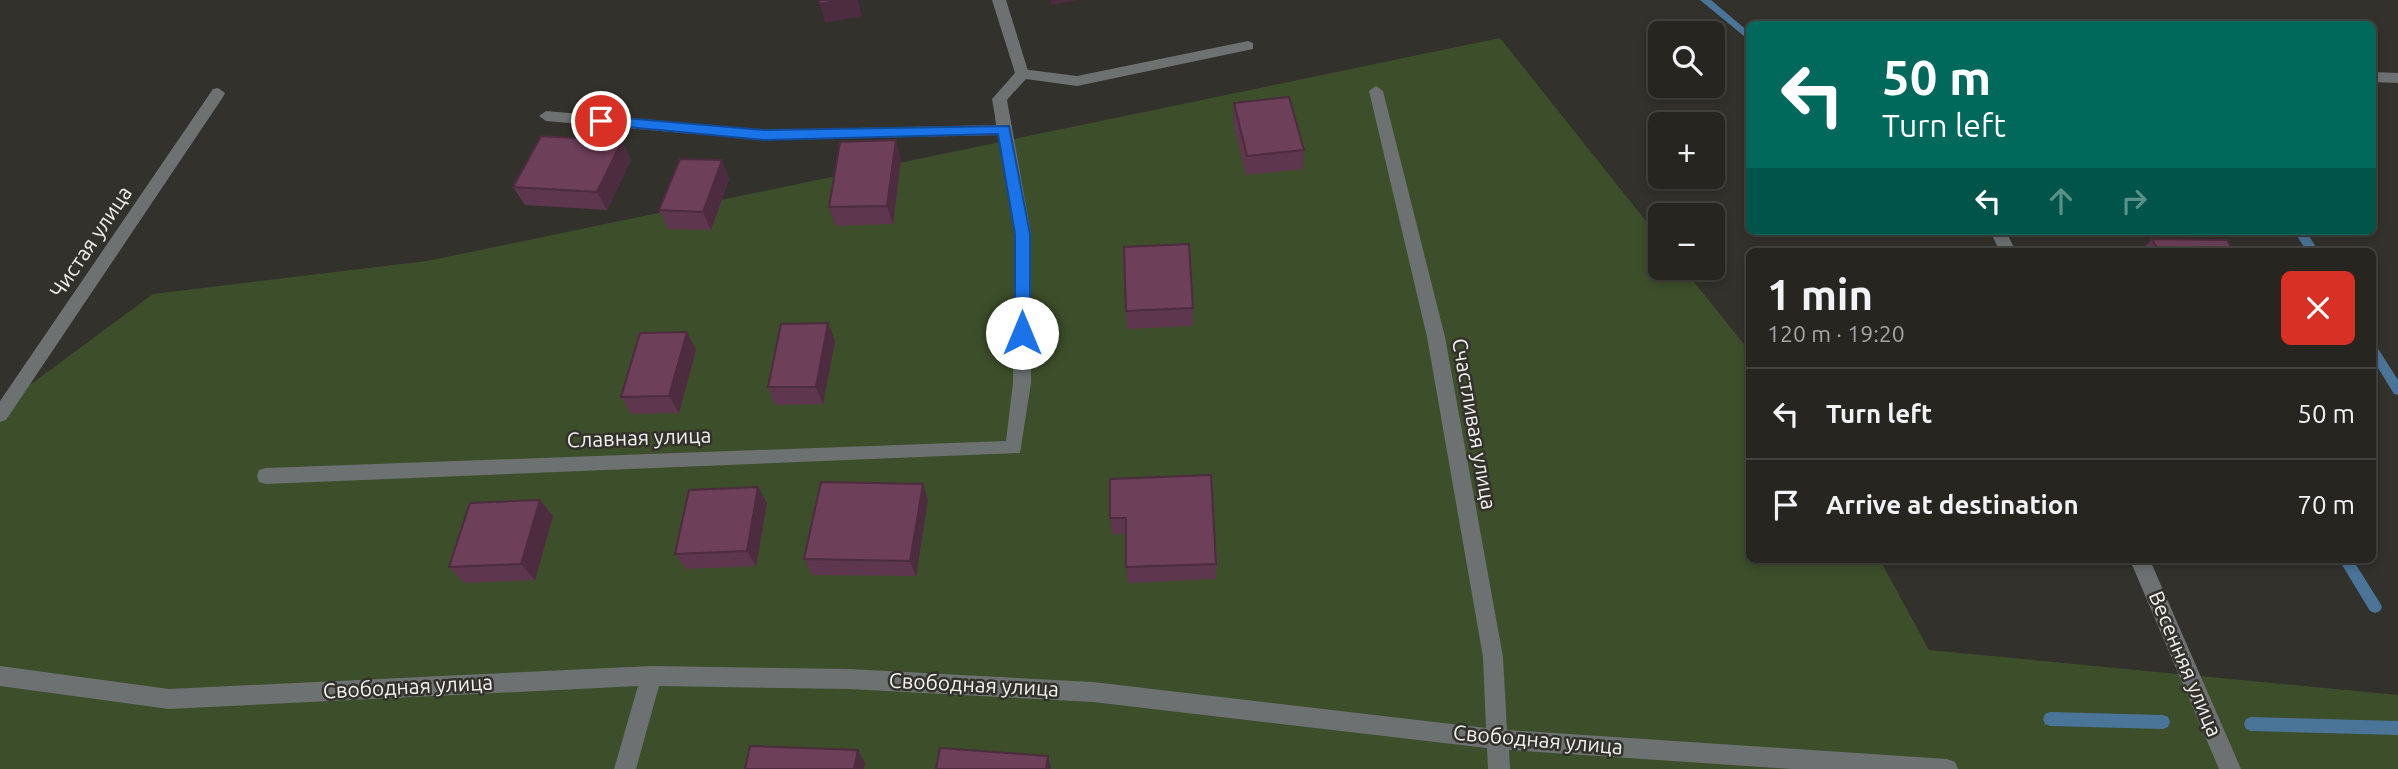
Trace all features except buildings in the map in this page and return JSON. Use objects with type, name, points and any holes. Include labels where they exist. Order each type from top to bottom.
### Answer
[{"type":"street","points":[[999,0],[1022,74]]},
{"type":"street","points":[[1022,74],[1077,81],[1248,46]]},
{"type":"street","points":[[546,116],[765,135],[1004,130],[999,99],[1022,74]]},
{"type":"street","points":[[2376,77],[2398,78]]},
{"type":"street","name":"Счастливая улица","points":[[1376,91],[1436,337],[1493,657],[1499,769]]},
{"type":"street","name":"Чистая улица","points":[[0,415],[218,93]]},
{"type":"street","name":"Славная улица","points":[[266,476],[1014,448],[1022,383],[1023,234],[1004,130]]},
{"type":"street","name":"Весенняя улица","points":[[2141,563],[2230,769]]},
{"type":"street","name":"Свободная улица","points":[[0,676],[169,699],[651,676],[849,679],[1093,692],[1496,739],[1947,769]]},
{"type":"street","points":[[625,769],[651,676]]},
{"type":"green space","points":[[1500,38],[1648,224],[1648,280],[1693,280],[1746,347],[1746,563],[1882,563],[1929,650],[2398,695],[2398,769],[0,769],[0,407],[153,294],[427,261]]},
{"type":"waterway","points":[[1705,0],[1746,35]]},
{"type":"waterway","points":[[2302,235],[2311,248]]},
{"type":"waterway","points":[[2376,355],[2398,390]]},
{"type":"waterway","points":[[2348,563],[2375,607]]},
{"type":"waterway","points":[[2050,719],[2163,722]]},
{"type":"waterway","points":[[2251,724],[2398,728]]},
{"type":"route","points":[[601,121],[765,135],[1004,130],[1023,234],[1022,333]]}]
